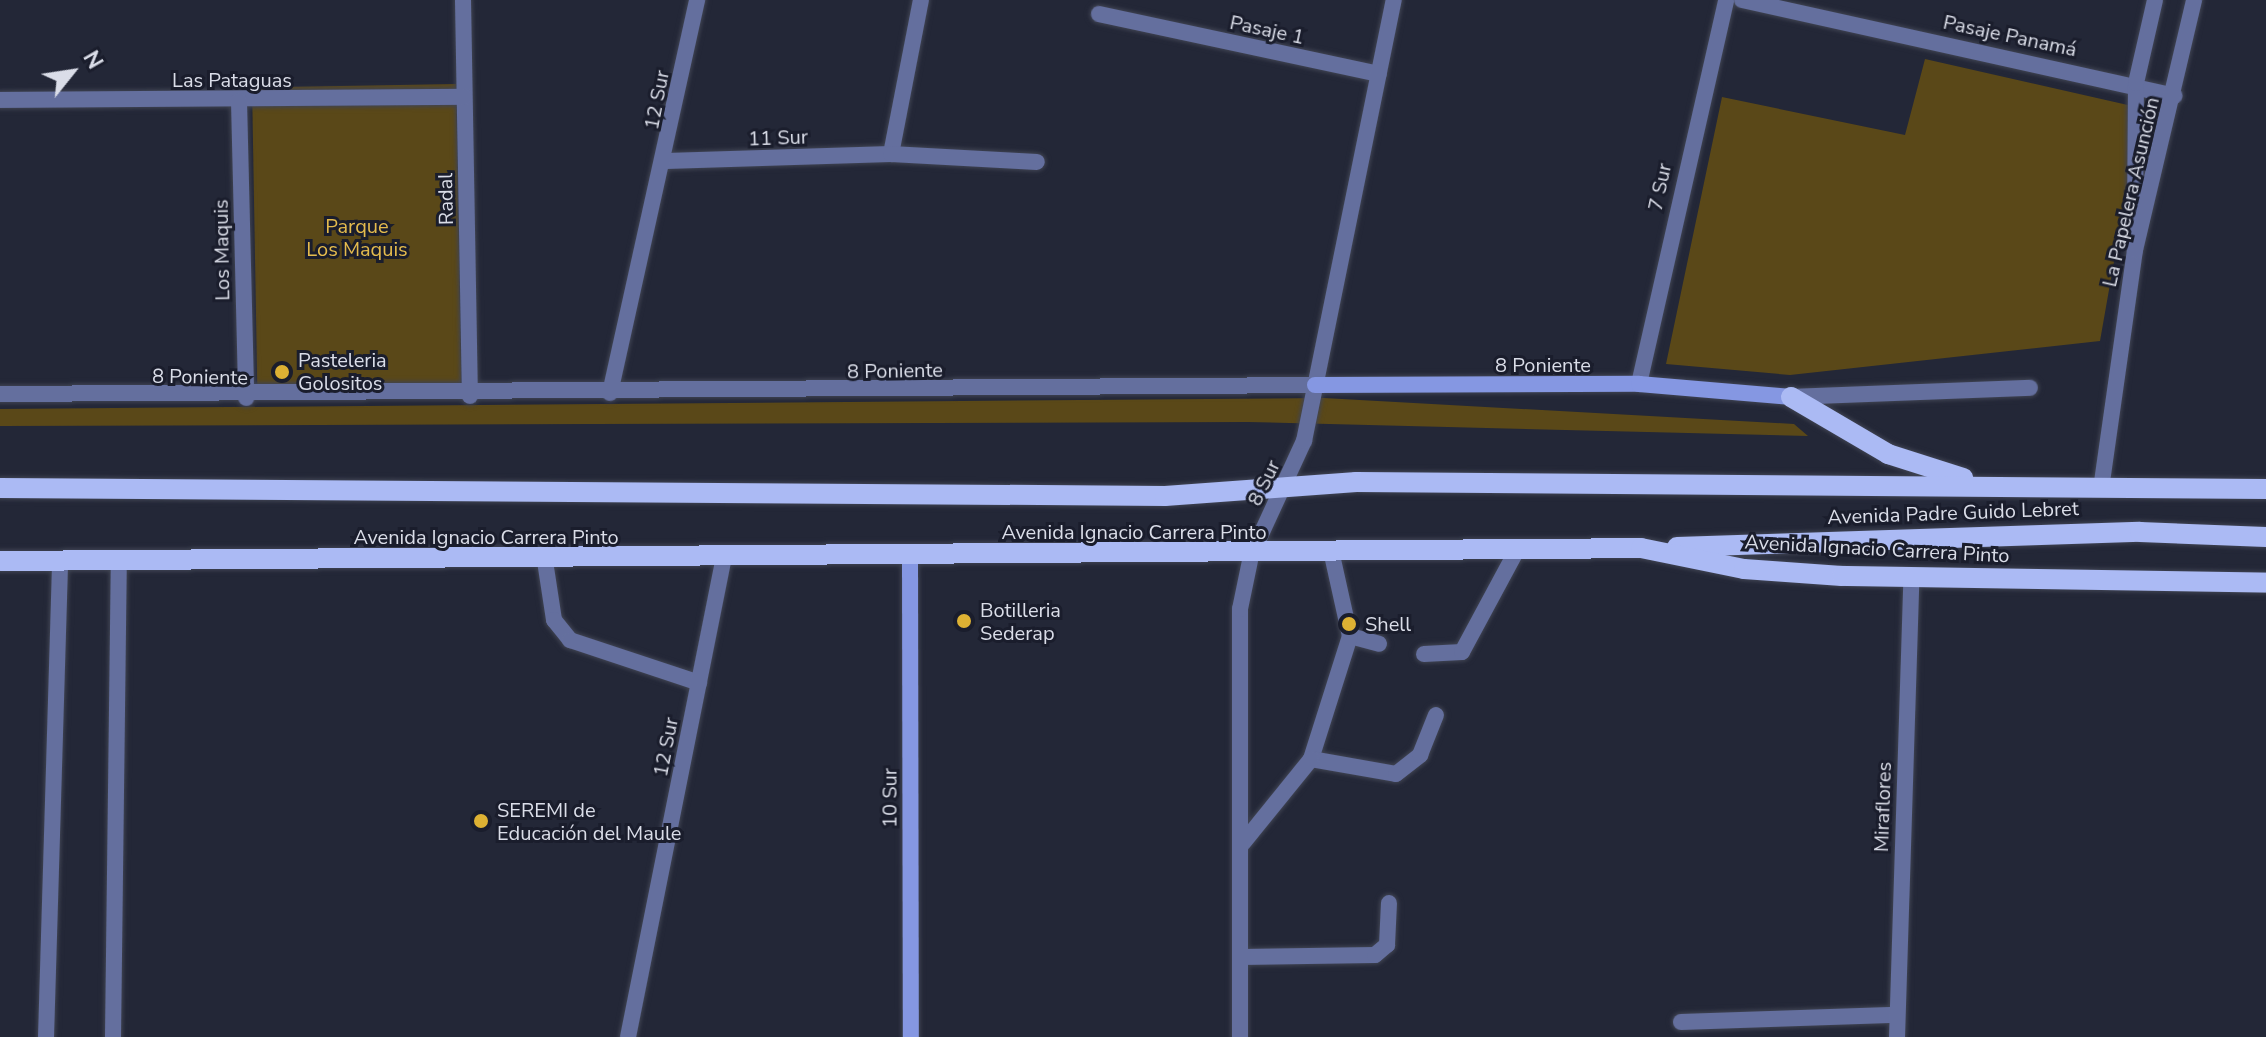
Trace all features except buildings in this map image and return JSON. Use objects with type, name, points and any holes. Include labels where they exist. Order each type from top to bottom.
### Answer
[{"type":"main road","points":[[1791,397],[1888,454],[1982,485]]},
{"type":"main road","name":"Avenida Ignacio Carrera Pinto","points":[[0,488],[1165,496],[1284,485],[1982,485],[2266,489]]},
{"type":"main road","name":"Avenida Padre Guido Lebret","points":[[1641,548],[2096,533],[2266,537]]},
{"type":"main road","name":"Avenida Ignacio Carrera Pinto","points":[[0,561],[910,559],[1641,548],[1744,569],[1911,579],[2266,583]]},
{"type":"street","name":"Radal","points":[[463,0],[470,396]]},
{"type":"street","name":"12 Sur","points":[[610,393],[666,161],[697,0]]},
{"type":"street","points":[[891,154],[921,0]]},
{"type":"street","name":"8 Sur","points":[[1240,1037],[1243,843],[1239,624],[1251,556],[1300,455],[1394,0]]},
{"type":"street","name":"7 Sur","points":[[1639,384],[1726,0]]},
{"type":"street","name":"Pasaje Panamá","points":[[1742,0],[1783,4],[2136,83],[2174,96]]},
{"type":"street","points":[[2135,250],[2136,83],[2155,0]]},
{"type":"street","name":"La Papelera Asunción","points":[[2101,489],[2135,250],[2174,96],[2194,0]]},
{"type":"street","name":"Pasaje 1","points":[[1099,14],[1379,74]]},
{"type":"street","name":"Las Pataguas","points":[[0,100],[239,101],[464,97]]},
{"type":"street","name":"Los Maquis","points":[[239,101],[246,398]]},
{"type":"street","name":"11 Sur","points":[[666,161],[891,154],[1037,162]]},
{"type":"street","name":"8 Poniente","points":[[0,394],[246,398],[1639,384],[1791,397]]},
{"type":"street","points":[[1791,397],[2030,388]]},
{"type":"street","points":[[1455,668],[1517,550]]},
{"type":"street","points":[[1243,843],[1311,759],[1350,636],[1332,555]]},
{"type":"street","name":"10 Sur","points":[[910,559],[911,1037]]},
{"type":"street","name":"12 Sur","points":[[628,1037],[723,560]]},
{"type":"street","points":[[46,1037],[60,561]]},
{"type":"street","points":[[113,1037],[119,561]]},
{"type":"street","points":[[545,561],[554,620],[570,640],[699,683]]},
{"type":"street","name":"Miraflores","points":[[1897,1037],[1911,579]]},
{"type":"street","points":[[1350,636],[1379,644]]},
{"type":"street","points":[[1424,654],[1462,652]]},
{"type":"street","points":[[1311,759],[1396,774],[1420,755],[1436,715]]},
{"type":"street","points":[[1241,957],[1375,955],[1387,945],[1389,903]]},
{"type":"street","points":[[1681,1022],[1897,1015]]},
{"type":"green space","points":[[1925,59],[2141,108],[2100,341],[1790,375],[1666,364],[1722,97],[1905,135]]},
{"type":"green space","name":"Parque Los Maquis","points":[[456,84],[461,385],[257,389],[252,88]]},
{"type":"green space","points":[[1324,398],[1794,424],[1808,436],[1248,422],[0,426],[0,409]]},
{"type":"place","name":"Pasteleria Golositos","points":[[282,372]]},
{"type":"place","name":"Botilleria Sederap","points":[[964,621]]},
{"type":"place","name":"Shell","points":[[1349,624]]},
{"type":"place","name":"SEREMI de Educación del Maule","points":[[481,821]]}]
